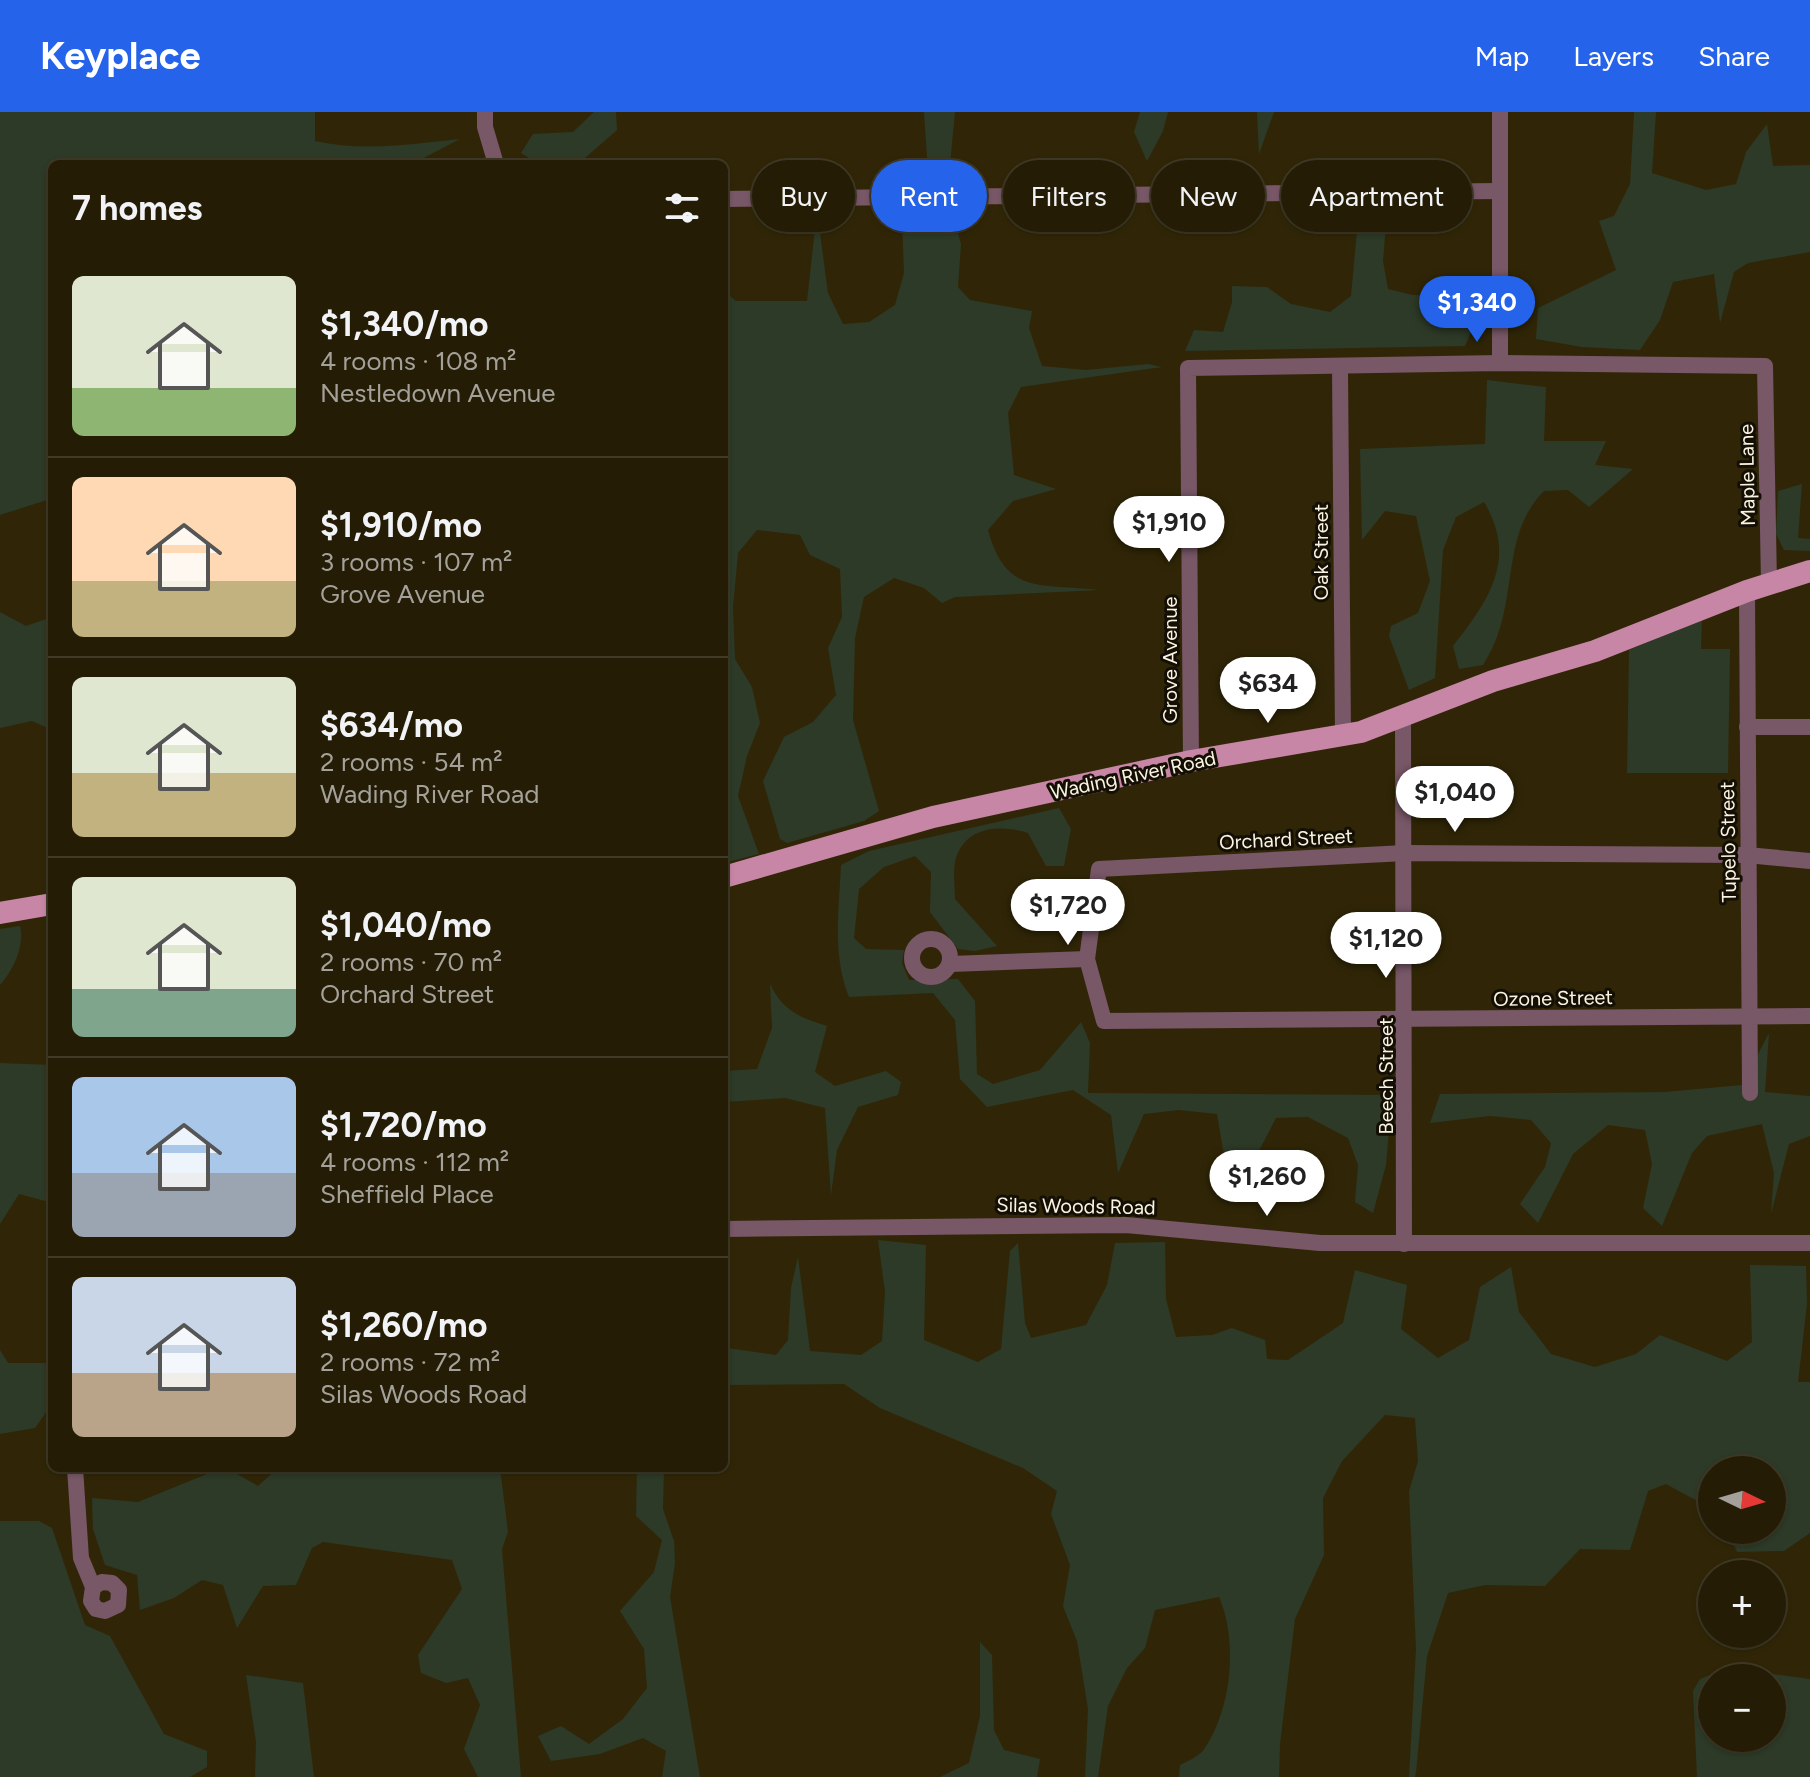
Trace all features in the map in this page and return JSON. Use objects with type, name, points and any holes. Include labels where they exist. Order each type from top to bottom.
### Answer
[{"type":"main road","name":"Wading River Road","points":[[728,876],[933,817],[1191,761],[1343,737],[1493,681],[1595,651],[1758,587],[1810,571]]},
{"type":"main road","points":[[0,913],[48,905]]},
{"type":"street","points":[[485,112],[485,127],[495,160]]},
{"type":"street","points":[[1340,368],[1500,363],[1500,112]]},
{"type":"street","points":[[728,199],[1499,191]]},
{"type":"street","name":"Maple Lane","points":[[1500,363],[1765,366],[1758,587]]},
{"type":"street","name":"Grove Avenue","points":[[1191,761],[1188,368],[1340,368]]},
{"type":"street","name":"Oak Street","points":[[1340,368],[1343,737]]},
{"type":"street","name":"Tupelo Street","points":[[1750,1093],[1752,1015],[1747,727],[1758,587]]},
{"type":"street","name":"Beech Street","points":[[1403,716],[1406,1020],[1404,1244]]},
{"type":"street","points":[[1747,727],[1810,727]]},
{"type":"street","name":"Orchard Street","points":[[1087,959],[1099,869],[1405,853],[1747,855],[1810,861]]},
{"type":"street","points":[[950,964],[1087,959]]},
{"type":"street","name":"Ozone Street","points":[[1087,959],[1104,1021],[1810,1016]]},
{"type":"street","name":"Silas Woods Road","points":[[728,1229],[1126,1225],[1320,1243],[1810,1243]]},
{"type":"street","points":[[75,1472],[81,1558],[93,1587]]},
{"type":"green space","points":[[0,112],[315,112],[315,141],[369,147],[460,139],[420,160],[48,160],[48,500],[0,515]]},
{"type":"green space","points":[[594,112],[616,112],[617,130],[583,160],[532,160],[521,153],[533,134],[573,132]]},
{"type":"green space","points":[[924,112],[955,112],[950,160],[927,160]]},
{"type":"green space","points":[[1140,112],[1168,112],[1163,131],[1147,161],[1134,132]]},
{"type":"green space","points":[[1257,112],[1274,112],[1259,154]]},
{"type":"green space","points":[[1634,112],[1656,112],[1652,173],[1706,190],[1736,184],[1746,152],[1767,124],[1773,166],[1810,165],[1810,252],[1748,263],[1734,272],[1720,323],[1714,274],[1673,282],[1660,320],[1640,350],[1582,347],[1536,339],[1538,308],[1616,270],[1599,221],[1614,216],[1630,184]]},
{"type":"green space","points":[[815,232],[820,232],[828,293],[843,324],[869,322],[895,305],[904,273],[902,232],[958,232],[961,244],[958,287],[970,300],[1032,311],[1029,328],[1042,366],[1086,370],[1148,364],[1162,367],[1021,387],[1008,413],[1014,475],[1056,489],[1013,501],[988,530],[996,551],[1015,576],[1028,582],[1099,590],[955,597],[942,603],[924,588],[894,578],[864,597],[855,638],[853,720],[879,811],[864,821],[787,843],[780,839],[763,781],[784,737],[813,722],[836,695],[828,648],[842,617],[840,569],[810,555],[800,535],[757,530],[738,553],[733,607],[735,659],[752,687],[760,723],[747,756],[738,796],[759,854],[728,862],[728,294],[736,301],[807,301]]},
{"type":"green space","points":[[1357,232],[1385,232],[1383,261],[1388,289],[1412,295],[1469,295],[1476,320],[1465,346],[1185,351],[1194,330],[1223,332],[1232,302],[1232,286],[1267,287],[1291,304],[1330,312],[1351,296]]},
{"type":"green space","points":[[1487,380],[1546,387],[1544,441],[1606,441],[1595,465],[1633,469],[1589,507],[1568,490],[1544,491],[1529,510],[1520,530],[1495,643],[1483,665],[1459,669],[1453,646],[1488,595],[1499,560],[1499,542],[1484,502],[1456,517],[1443,550],[1435,678],[1409,690],[1389,636],[1391,626],[1418,613],[1430,581],[1416,516],[1385,511],[1362,540],[1360,449],[1485,444]]},
{"type":"green space","points":[[1802,484],[1798,538],[1810,539],[1810,551],[1784,550],[1776,534],[1778,491]]},
{"type":"green space","points":[[0,612],[26,626],[48,618],[48,728],[32,721],[0,728]]},
{"type":"green space","points":[[1702,619],[1701,649],[1730,649],[1728,773],[1627,773],[1629,650]]},
{"type":"green space","points":[[1059,808],[1071,829],[1064,866],[1046,866],[1028,833],[1008,829],[978,833],[962,845],[957,855],[955,899],[997,946],[975,951],[958,949],[930,912],[931,872],[915,856],[884,867],[859,889],[854,938],[866,949],[904,950],[902,963],[909,980],[958,979],[975,1001],[977,1074],[993,1084],[1040,1070],[1081,1022],[1090,1043],[1088,1093],[1392,1095],[1386,1165],[1373,1213],[1355,1202],[1358,1165],[1348,1138],[1308,1117],[1276,1118],[1232,1203],[1217,1114],[1179,1110],[1144,1114],[1118,1173],[1111,1115],[1073,1090],[987,1107],[960,1079],[955,1020],[933,993],[849,997],[838,949],[841,865],[869,851]]},
{"type":"green space","points":[[20,926],[21,942],[17,957],[0,985],[0,929]]},
{"type":"green space","points":[[770,984],[786,1007],[827,1026],[815,1072],[835,1086],[886,1071],[901,1082],[898,1095],[858,1107],[837,1150],[831,1195],[825,1108],[785,1098],[728,1102],[728,1071],[757,1069],[772,1028]]},
{"type":"green space","points":[[1769,1033],[1765,1092],[1810,1096],[1810,1136],[1789,1144],[1771,1214],[1774,1173],[1762,1124],[1707,1136],[1692,1153],[1662,1226],[1643,1208],[1652,1164],[1645,1130],[1608,1125],[1573,1154],[1538,1223],[1520,1204],[1545,1167],[1551,1143],[1531,1120],[1490,1116],[1430,1123],[1440,1094],[1665,1092],[1742,1085]]},
{"type":"green space","points":[[0,1063],[48,1065],[48,1202],[19,1194],[0,1224]]},
{"type":"green space","points":[[878,1240],[926,1245],[924,1340],[978,1362],[1001,1349],[1010,1251],[1018,1243],[1025,1323],[1031,1338],[1086,1325],[1107,1285],[1115,1243],[1165,1242],[1166,1299],[1176,1337],[1212,1335],[1232,1328],[1265,1340],[1267,1359],[1288,1360],[1343,1323],[1355,1270],[1407,1285],[1401,1329],[1438,1358],[1469,1340],[1480,1287],[1511,1267],[1519,1312],[1551,1354],[1595,1367],[1636,1354],[1660,1335],[1727,1361],[1752,1342],[1750,1265],[1806,1266],[1807,1304],[1798,1382],[1810,1382],[1810,1533],[1784,1551],[1737,1552],[1734,1544],[1786,1544],[1786,1456],[1698,1456],[1698,1501],[1666,1484],[1648,1491],[1630,1550],[1580,1549],[1545,1586],[1485,1585],[1448,1593],[1427,1656],[1416,1772],[1415,1777],[1409,1777],[1416,1649],[1409,1491],[1418,1461],[1415,1418],[1385,1415],[1342,1461],[1323,1498],[1324,1555],[1295,1619],[1279,1777],[1179,1777],[1180,1765],[1205,1748],[1214,1732],[1226,1694],[1229,1633],[1219,1597],[1155,1610],[1145,1648],[1127,1668],[1108,1706],[1098,1777],[1085,1777],[1088,1709],[1077,1641],[1063,1606],[1070,1565],[1051,1514],[1057,1491],[1023,1468],[880,1408],[844,1384],[728,1385],[728,1348],[776,1355],[788,1340],[791,1288],[798,1257],[810,1351],[861,1355],[882,1341],[885,1292]]},
{"type":"green space","points":[[0,1350],[8,1363],[48,1363],[48,1410],[35,1428],[0,1434]]},
{"type":"green space","points":[[218,1472],[234,1472],[258,1486],[274,1472],[500,1472],[508,1532],[502,1549],[521,1777],[478,1777],[464,1749],[480,1705],[468,1678],[446,1683],[421,1673],[418,1655],[462,1589],[452,1560],[323,1542],[312,1548],[296,1585],[263,1586],[237,1628],[223,1585],[202,1580],[174,1598],[140,1610],[137,1575],[105,1565],[93,1529],[92,1498],[138,1502]]},
{"type":"green space","points":[[637,1472],[664,1472],[663,1509],[674,1541],[675,1563],[670,1597],[700,1777],[662,1777],[666,1751],[643,1738],[600,1754],[551,1761],[538,1736],[561,1726],[589,1744],[623,1719],[647,1688],[644,1649],[620,1611],[654,1572],[662,1540],[636,1516]]},
{"type":"green space","points":[[0,1521],[39,1521],[52,1528],[85,1625],[110,1636],[164,1734],[207,1751],[207,1767],[190,1777],[0,1777]]},
{"type":"green space","points":[[980,1642],[992,1655],[994,1730],[1004,1750],[1040,1759],[1037,1777],[940,1777],[969,1763],[980,1716]]},
{"type":"green space","points":[[246,1675],[303,1683],[314,1777],[255,1777],[256,1742]]},
{"type":"green space","points":[[1786,1676],[1810,1679],[1810,1777],[1697,1777],[1693,1691],[1698,1682],[1698,1752],[1786,1752]]}]
